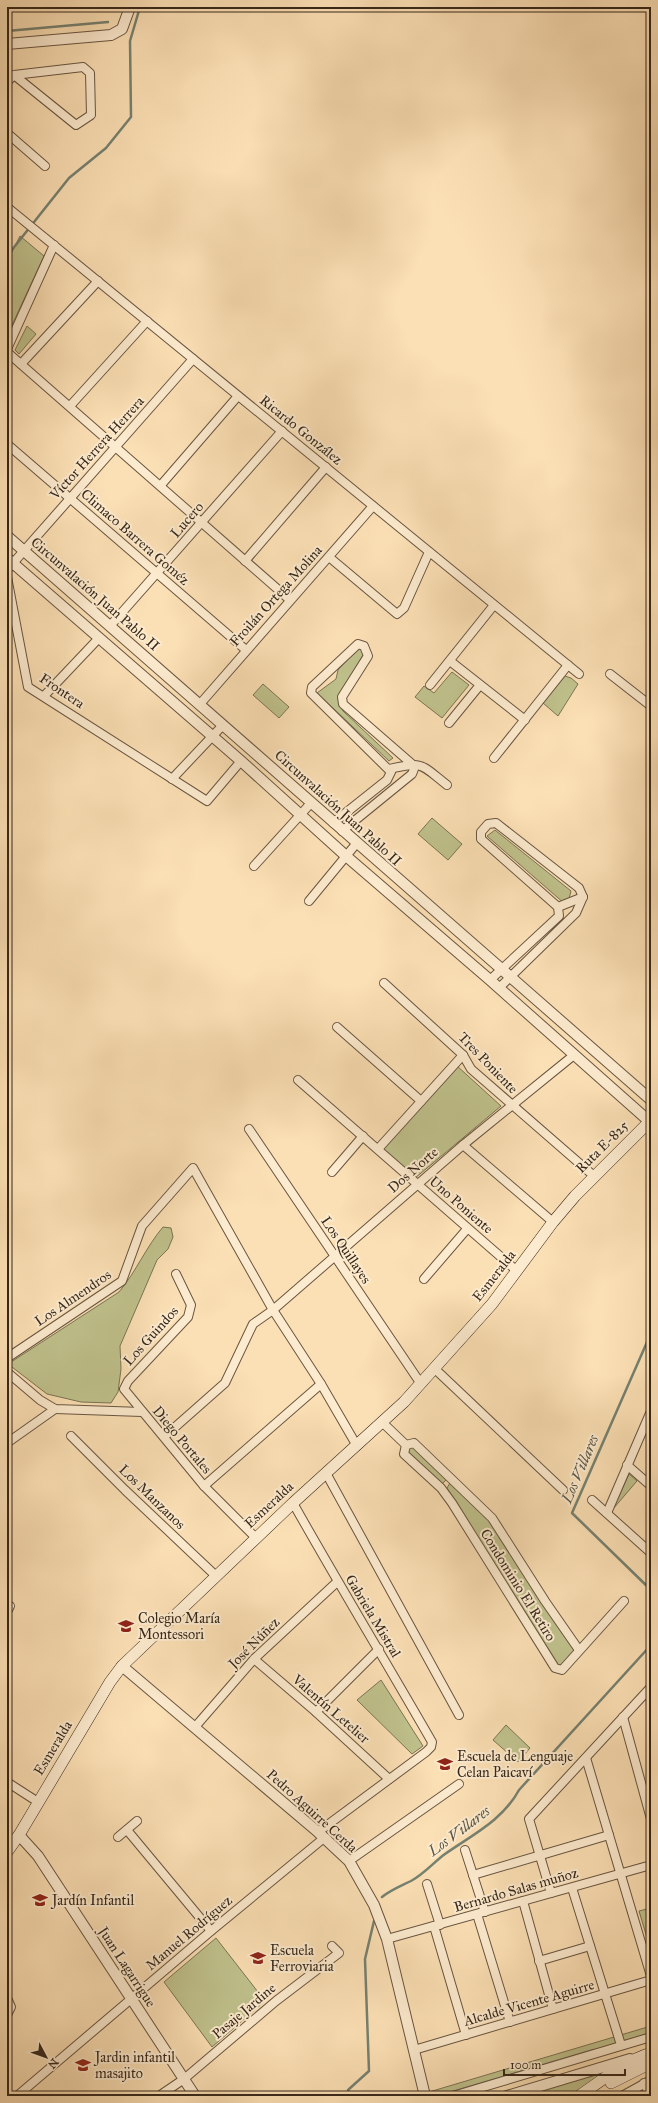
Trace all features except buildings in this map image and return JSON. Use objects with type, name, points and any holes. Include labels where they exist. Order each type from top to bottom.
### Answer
[{"type":"main road","name":"Ruta E-825","points":[[575,1196],[650,1121]]},
{"type":"main road","name":"Esmeralda","points":[[7,1852],[19,1836],[110,1682],[122,1666],[293,1503],[382,1423],[435,1370],[492,1304],[553,1222],[575,1196]]},
{"type":"main road","points":[[579,2096],[611,2074],[648,2057]]},
{"type":"main road","points":[[590,2096],[648,2057]]},
{"type":"street","points":[[7,44],[111,35],[119,31],[124,26],[130,7]]},
{"type":"street","points":[[7,82],[14,75],[83,67],[90,73],[91,115],[76,125],[14,75]]},
{"type":"street","points":[[7,132],[45,166]]},
{"type":"street","name":"Ricardo González","points":[[7,207],[579,674]]},
{"type":"street","points":[[54,245],[45,262],[7,351],[290,600]]},
{"type":"street","points":[[21,364],[98,281]]},
{"type":"street","points":[[70,406],[147,321]]},
{"type":"street","name":"Víctor Herrera Herrera","points":[[14,559],[194,359]]},
{"type":"street","points":[[161,485],[238,396]]},
{"type":"street","name":"Lucero","points":[[110,626],[282,431]]},
{"type":"street","name":"Climaco Barrera Goméz","points":[[7,444],[246,650]]},
{"type":"street","points":[[245,561],[326,467]]},
{"type":"street","name":"Froilán Ortega Molina","points":[[200,704],[373,506]]},
{"type":"street","name":"Circunvalación Juan Pablo II","points":[[7,536],[14,559],[99,638],[650,1121]]},
{"type":"street","points":[[329,557],[396,613],[399,613],[404,608],[429,552]]},
{"type":"street","name":"Circunvalación Juan Pablo II","points":[[14,559],[110,626],[223,724],[356,844],[651,1100]]},
{"type":"street","name":"Frontera","points":[[7,577],[28,687],[207,802],[241,761]]},
{"type":"street","points":[[430,685],[494,605]]},
{"type":"street","points":[[44,696],[99,638]]},
{"type":"street","points":[[333,823],[387,780],[390,775],[389,769],[315,700],[310,691],[312,687],[358,644],[364,646],[368,656],[342,697],[343,704],[411,764],[414,769],[412,774],[342,831]]},
{"type":"street","points":[[450,660],[525,720]]},
{"type":"street","points":[[494,758],[568,665]]},
{"type":"street","points":[[610,674],[651,706]]},
{"type":"street","points":[[449,724],[480,684]]},
{"type":"street","points":[[172,779],[223,724]]},
{"type":"street","points":[[389,769],[411,764],[421,764],[447,785]]},
{"type":"street","points":[[254,866],[310,803]]},
{"type":"street","points":[[490,980],[558,916],[558,907],[481,839],[481,832],[488,824],[496,823],[579,888],[583,897],[576,913],[499,988]]},
{"type":"street","points":[[309,901],[356,844]]},
{"type":"street","points":[[558,907],[583,897]]},
{"type":"street","name":"Tres Poniente","points":[[384,983],[463,1054],[471,1069],[594,1176]]},
{"type":"street","points":[[337,1027],[421,1101]]},
{"type":"street","points":[[378,1149],[463,1054]]},
{"type":"street","name":"Dos Norte","points":[[164,1436],[225,1382],[253,1324],[273,1310],[463,1144],[574,1055]]},
{"type":"street","name":"Uno Poniente","points":[[298,1080],[467,1229],[517,1271]]},
{"type":"street","name":"Los Quillayes","points":[[249,1130],[421,1384]]},
{"type":"street","points":[[332,1172],[363,1136]]},
{"type":"street","points":[[463,1144],[553,1222]]},
{"type":"street","name":"Los Almendros","points":[[7,1358],[122,1281],[142,1226],[193,1168],[273,1310]]},
{"type":"street","points":[[424,1279],[467,1229]]},
{"type":"street","name":"Los Guindos","points":[[142,1412],[124,1389],[125,1386],[188,1317],[192,1305],[176,1274]]},
{"type":"street","points":[[273,1310],[321,1384],[356,1446]]},
{"type":"street","points":[[435,1370],[563,1490]]},
{"type":"street","points":[[7,1372],[40,1400],[55,1409],[7,1443]]},
{"type":"street","points":[[204,1486],[321,1384]]},
{"type":"street","name":"Diego Portales","points":[[55,1409],[142,1412],[164,1436],[204,1486],[256,1538]]},
{"type":"street","points":[[607,1513],[627,1465],[649,1422],[651,1411]]},
{"type":"street","name":"Condominio El Retiro","points":[[382,1423],[406,1445]]},
{"type":"street","name":"Los Manzanos","points":[[71,1436],[125,1490],[216,1576]]},
{"type":"street","name":"Condominio El Retiro","points":[[406,1445],[414,1443],[492,1518],[545,1601],[579,1650]]},
{"type":"street","name":"Condominio El Retiro","points":[[406,1445],[404,1454],[441,1488],[555,1668],[562,1670],[624,1601]]},
{"type":"street","points":[[627,1465],[651,1486]]},
{"type":"street","points":[[326,1473],[459,1715]]},
{"type":"street","points":[[441,1488],[450,1478]]},
{"type":"street","points":[[592,1500],[651,1552]]},
{"type":"street","name":"Gabriela Mistral","points":[[293,1503],[337,1582],[379,1649],[432,1742]]},
{"type":"street","name":"José Núñez","points":[[195,1727],[254,1659],[337,1582]]},
{"type":"street","points":[[316,1712],[379,1649]]},
{"type":"street","name":"Valentín Letelier","points":[[254,1659],[316,1712],[389,1779]]},
{"type":"street","name":"Pedro Aguirre Cerda","points":[[122,1666],[321,1835],[348,1860],[374,1905],[387,1939],[425,2096]]},
{"type":"street","points":[[551,1893],[529,1819],[651,1687]]},
{"type":"street","points":[[623,1717],[651,1819]]},
{"type":"street","name":"Manuel Rodríguez","points":[[17,2096],[132,2000],[321,1835],[389,1779],[426,1752],[431,1747],[432,1742]]},
{"type":"street","points":[[586,1758],[651,1976]]},
{"type":"street","points":[[7,1782],[38,1802]]},
{"type":"street","points":[[348,1860],[459,1784]]},
{"type":"street","points":[[118,1837],[137,1821]]},
{"type":"street","points":[[127,1830],[211,1931]]},
{"type":"street","points":[[473,1875],[609,1835]]},
{"type":"street","name":"Juan Lagarrigue","points":[[19,1836],[38,1856],[195,2096]]},
{"type":"street","points":[[465,1850],[485,1912]]},
{"type":"street","name":"Bernardo Salas muñoz","points":[[387,1939],[651,1865]]},
{"type":"street","points":[[427,1884],[466,2034]]},
{"type":"street","points":[[572,1888],[621,2045]]},
{"type":"street","points":[[523,1901],[553,2009]]},
{"type":"street","points":[[477,1914],[510,2022]]},
{"type":"street","name":"Pasaje Jardine","points":[[159,2096],[184,2079],[276,2001],[338,1953],[332,1946]]},
{"type":"street","points":[[539,1962],[590,1946]]},
{"type":"street","name":"Alcalde Vicente Aguirre","points":[[414,2050],[651,1980]]},
{"type":"street","points":[[7,1998],[11,2008],[7,2015]]},
{"type":"street","points":[[453,2096],[651,2037]]},
{"type":"street","points":[[507,2096],[648,2057]]},
{"type":"street","points":[[622,2096],[648,2081],[651,2096]]},
{"type":"green space","points":[[20,236],[44,256],[7,336],[7,262]]},
{"type":"green space","points":[[27,326],[36,334],[19,354],[15,350]]},
{"type":"green space","points":[[358,648],[362,649],[363,655],[338,697],[339,704],[343,711],[393,758],[389,761],[317,693],[336,679],[338,670]]},
{"type":"green space","points":[[452,672],[469,685],[442,718],[415,697],[424,686],[434,693]]},
{"type":"green space","points":[[565,676],[571,678],[578,684],[558,716],[543,703]]},
{"type":"green space","points":[[263,684],[289,707],[279,718],[253,695]]},
{"type":"green space","points":[[432,818],[462,844],[448,860],[418,834]]},
{"type":"green space","points":[[495,830],[571,891],[569,899],[565,904],[487,836]]},
{"type":"green space","points":[[456,1065],[501,1106],[414,1179],[380,1148]]},
{"type":"green space","points":[[163,1227],[171,1228],[173,1237],[168,1249],[157,1260],[120,1346],[121,1369],[118,1392],[111,1403],[81,1402],[47,1394],[8,1364],[119,1292]]},
{"type":"green space","points":[[415,1445],[449,1477],[441,1485],[406,1453],[408,1446]]},
{"type":"green space","points":[[629,1474],[637,1481],[613,1509]]},
{"type":"green space","points":[[451,1481],[491,1520],[575,1650],[562,1665],[558,1666],[447,1488]]},
{"type":"green space","points":[[381,1680],[423,1746],[412,1754],[357,1700]]},
{"type":"green space","points":[[506,1725],[530,1748],[518,1762],[493,1740]]},
{"type":"green space","points":[[651,1908],[651,1951],[639,1911]]},
{"type":"green space","points":[[216,1938],[265,2001],[212,2047],[164,1982]]},
{"type":"green space","points":[[651,2026],[651,2033],[439,2096],[430,2096],[429,2092]]},
{"type":"green space","points":[[608,2069],[571,2096],[520,2096]]},
{"type":"waterway","points":[[7,256],[69,178],[106,148],[131,117],[130,41],[140,7]]},
{"type":"waterway","points":[[7,31],[108,22]]},
{"type":"waterway","name":"Los Villares","points":[[651,1333],[572,1513],[651,1590]]},
{"type":"waterway","name":"Los Villares","points":[[382,1897],[392,1890],[416,1878],[445,1854],[496,1818],[512,1801],[519,1790],[651,1645]]},
{"type":"waterway","points":[[350,2096],[348,2090],[369,2071],[365,1959],[374,1921]]},
{"type":"waterway","points":[[439,2096],[594,2050]]},
{"type":"place","name":"Colegio María Montessori","points":[[126,1626]]},
{"type":"place","name":"Escuela de Lenguaje Celan Paicaví","points":[[445,1764]]},
{"type":"place","name":"Jardín Infantil","points":[[40,1900]]},
{"type":"place","name":"Escuela Ferroviaria","points":[[258,1958]]},
{"type":"place","name":"Jardin infantil masajito","points":[[83,2065]]}]
